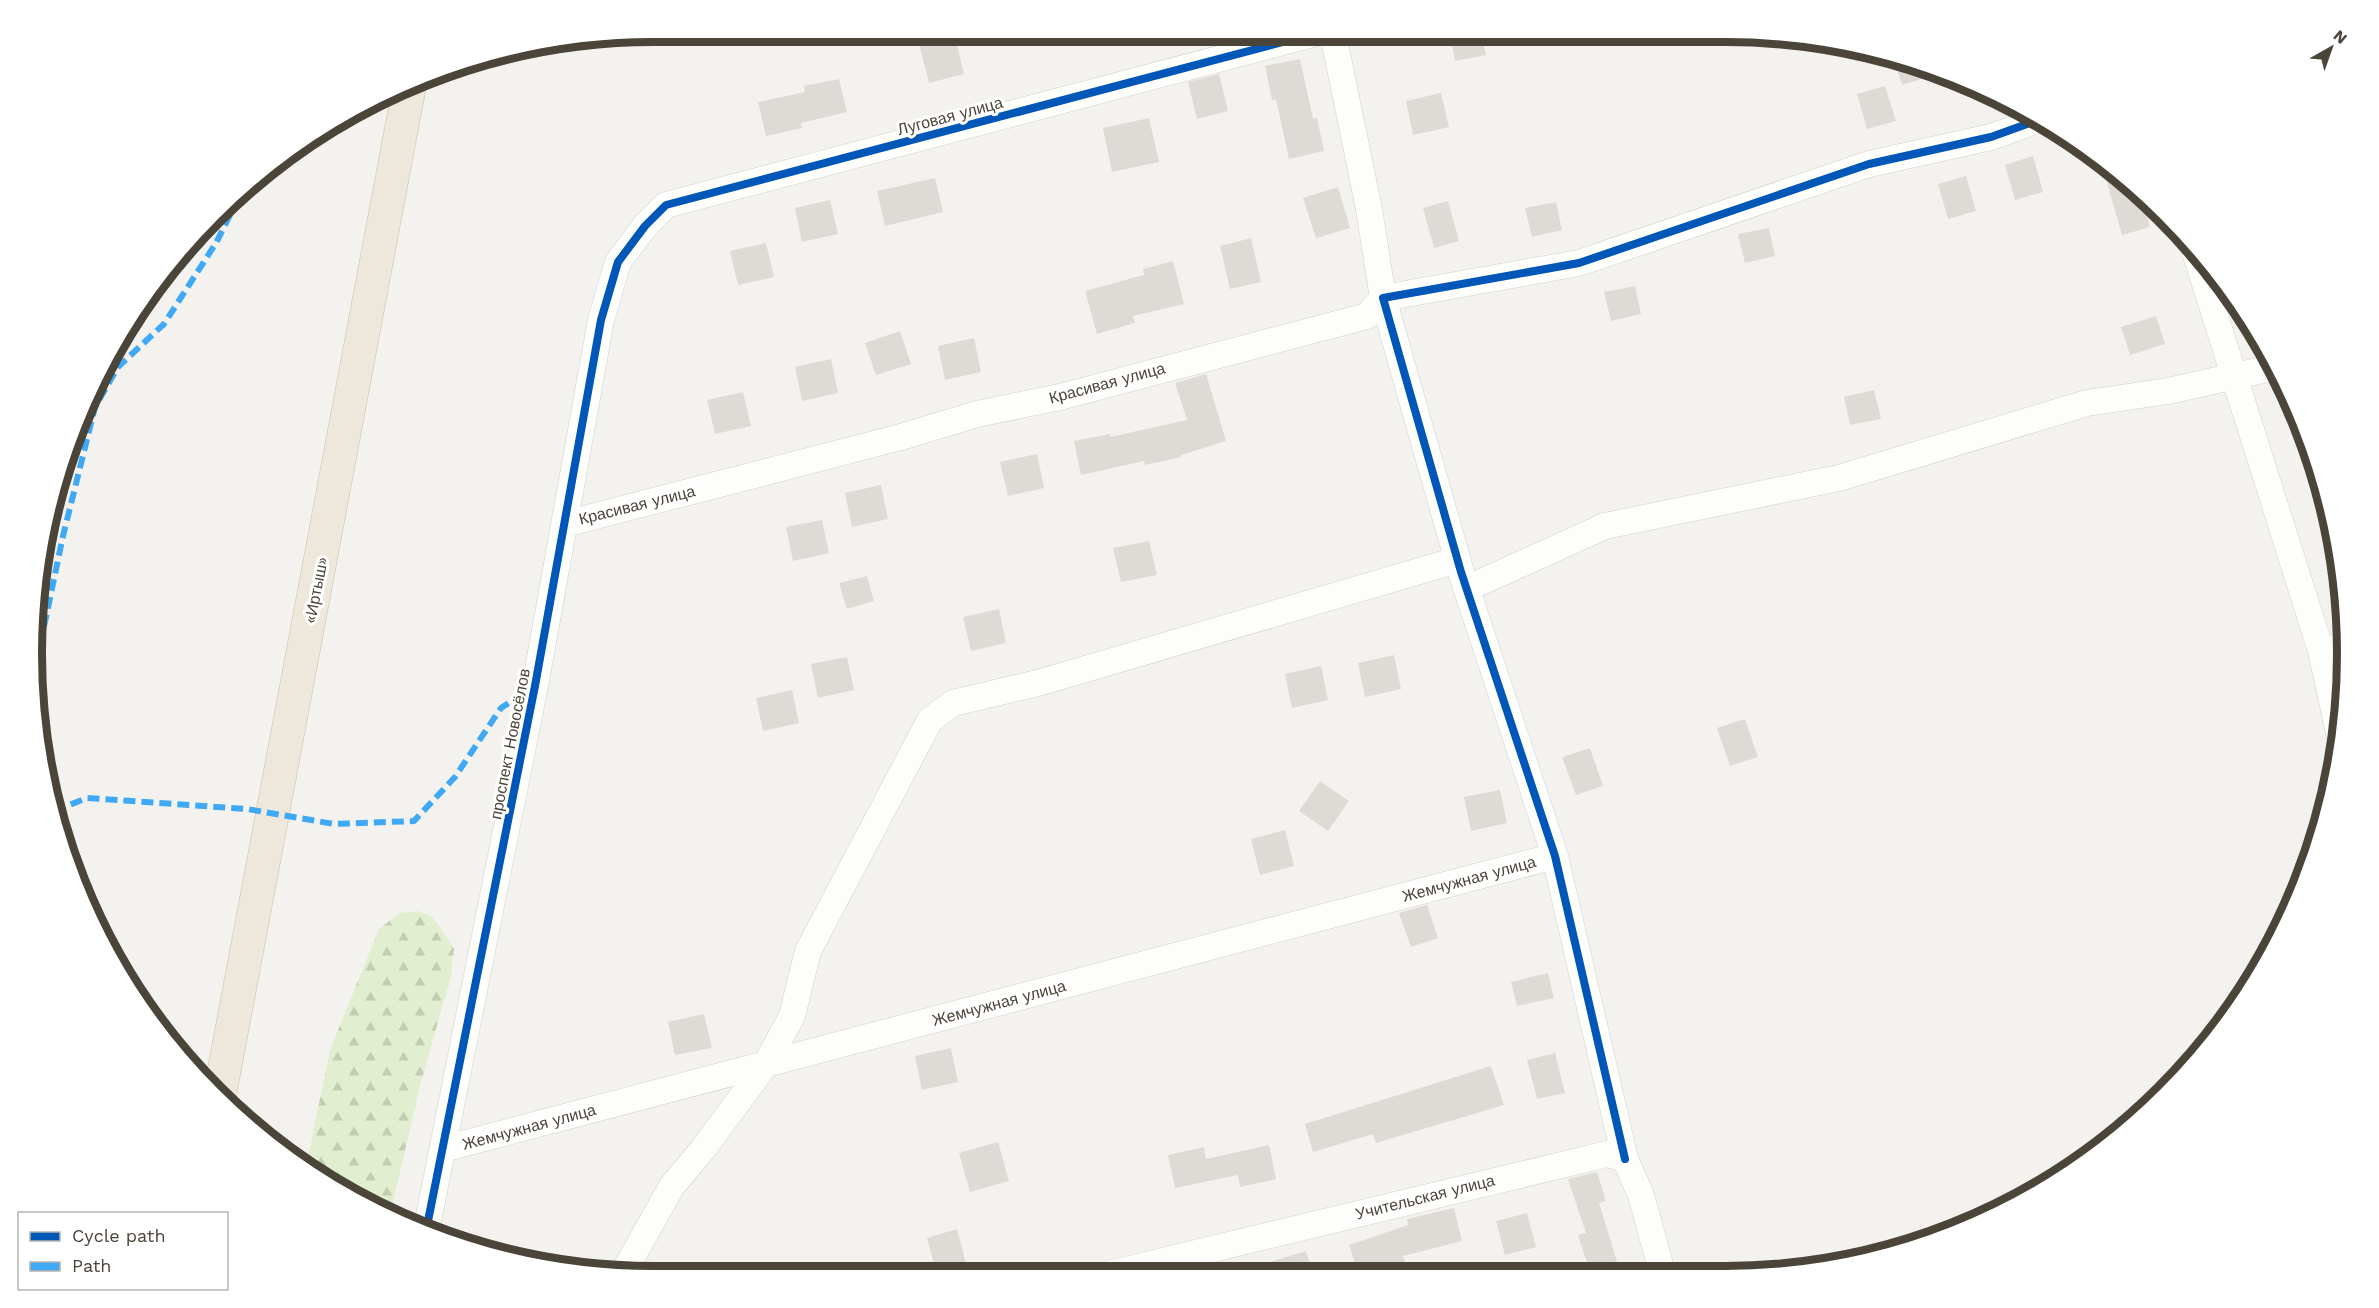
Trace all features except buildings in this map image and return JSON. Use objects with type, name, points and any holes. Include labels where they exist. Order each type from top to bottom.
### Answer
[{"type":"highway","name":"«Иртыш»","points":[[221,1087],[408,94]]},
{"type":"street","name":"Луговая улица","points":[[618,262],[645,226],[666,205],[1283,42]]},
{"type":"street","points":[[1335,42],[1369,209],[1383,298],[1457,560],[1555,856],[1625,1159],[1641,1195],[1660,1266]]},
{"type":"street","points":[[1383,298],[1580,263],[1869,164],[1990,137],[2030,123]]},
{"type":"street","name":"проспект Новосёлов","points":[[428,1222],[536,686],[601,320],[618,262]]},
{"type":"street","points":[[2200,268],[2235,378],[2333,648],[2336,686]]},
{"type":"street","name":"Красивая улица","points":[[565,524],[901,437],[977,414],[1060,396],[1367,316],[1383,298]]},
{"type":"street","points":[[1466,589],[1605,526],[1839,477],[2087,403],[2168,391],[2267,370]]},
{"type":"street","points":[[627,1265],[672,1186],[703,1149],[766,1064],[792,1016],[808,951],[930,720],[953,703],[1038,683],[1457,560]]},
{"type":"street","name":"Жемчужная улица","points":[[443,1149],[1555,856]]},
{"type":"street","name":"Учительская улица","points":[[1142,1266],[1607,1154],[1625,1159]]},
{"type":"green space","points":[[418,911],[433,917],[454,948],[451,976],[420,1086],[392,1207],[348,1184],[308,1159],[330,1050],[379,929],[400,913]]},
{"type":"marked path","points":[[43,634],[63,536],[95,407],[118,367],[164,324],[216,243],[232,211]]},
{"type":"marked path","points":[[62,808],[87,798],[247,809],[334,824],[414,821],[455,777],[501,708],[535,686]]},
{"type":"cycle path","points":[[428,1222],[535,686],[601,320],[618,262],[645,226],[666,205],[1283,42]]},
{"type":"cycle path","points":[[1625,1159],[1555,856],[1461,572],[1383,298],[1579,263],[1869,164],[1991,137],[2029,123]]}]
